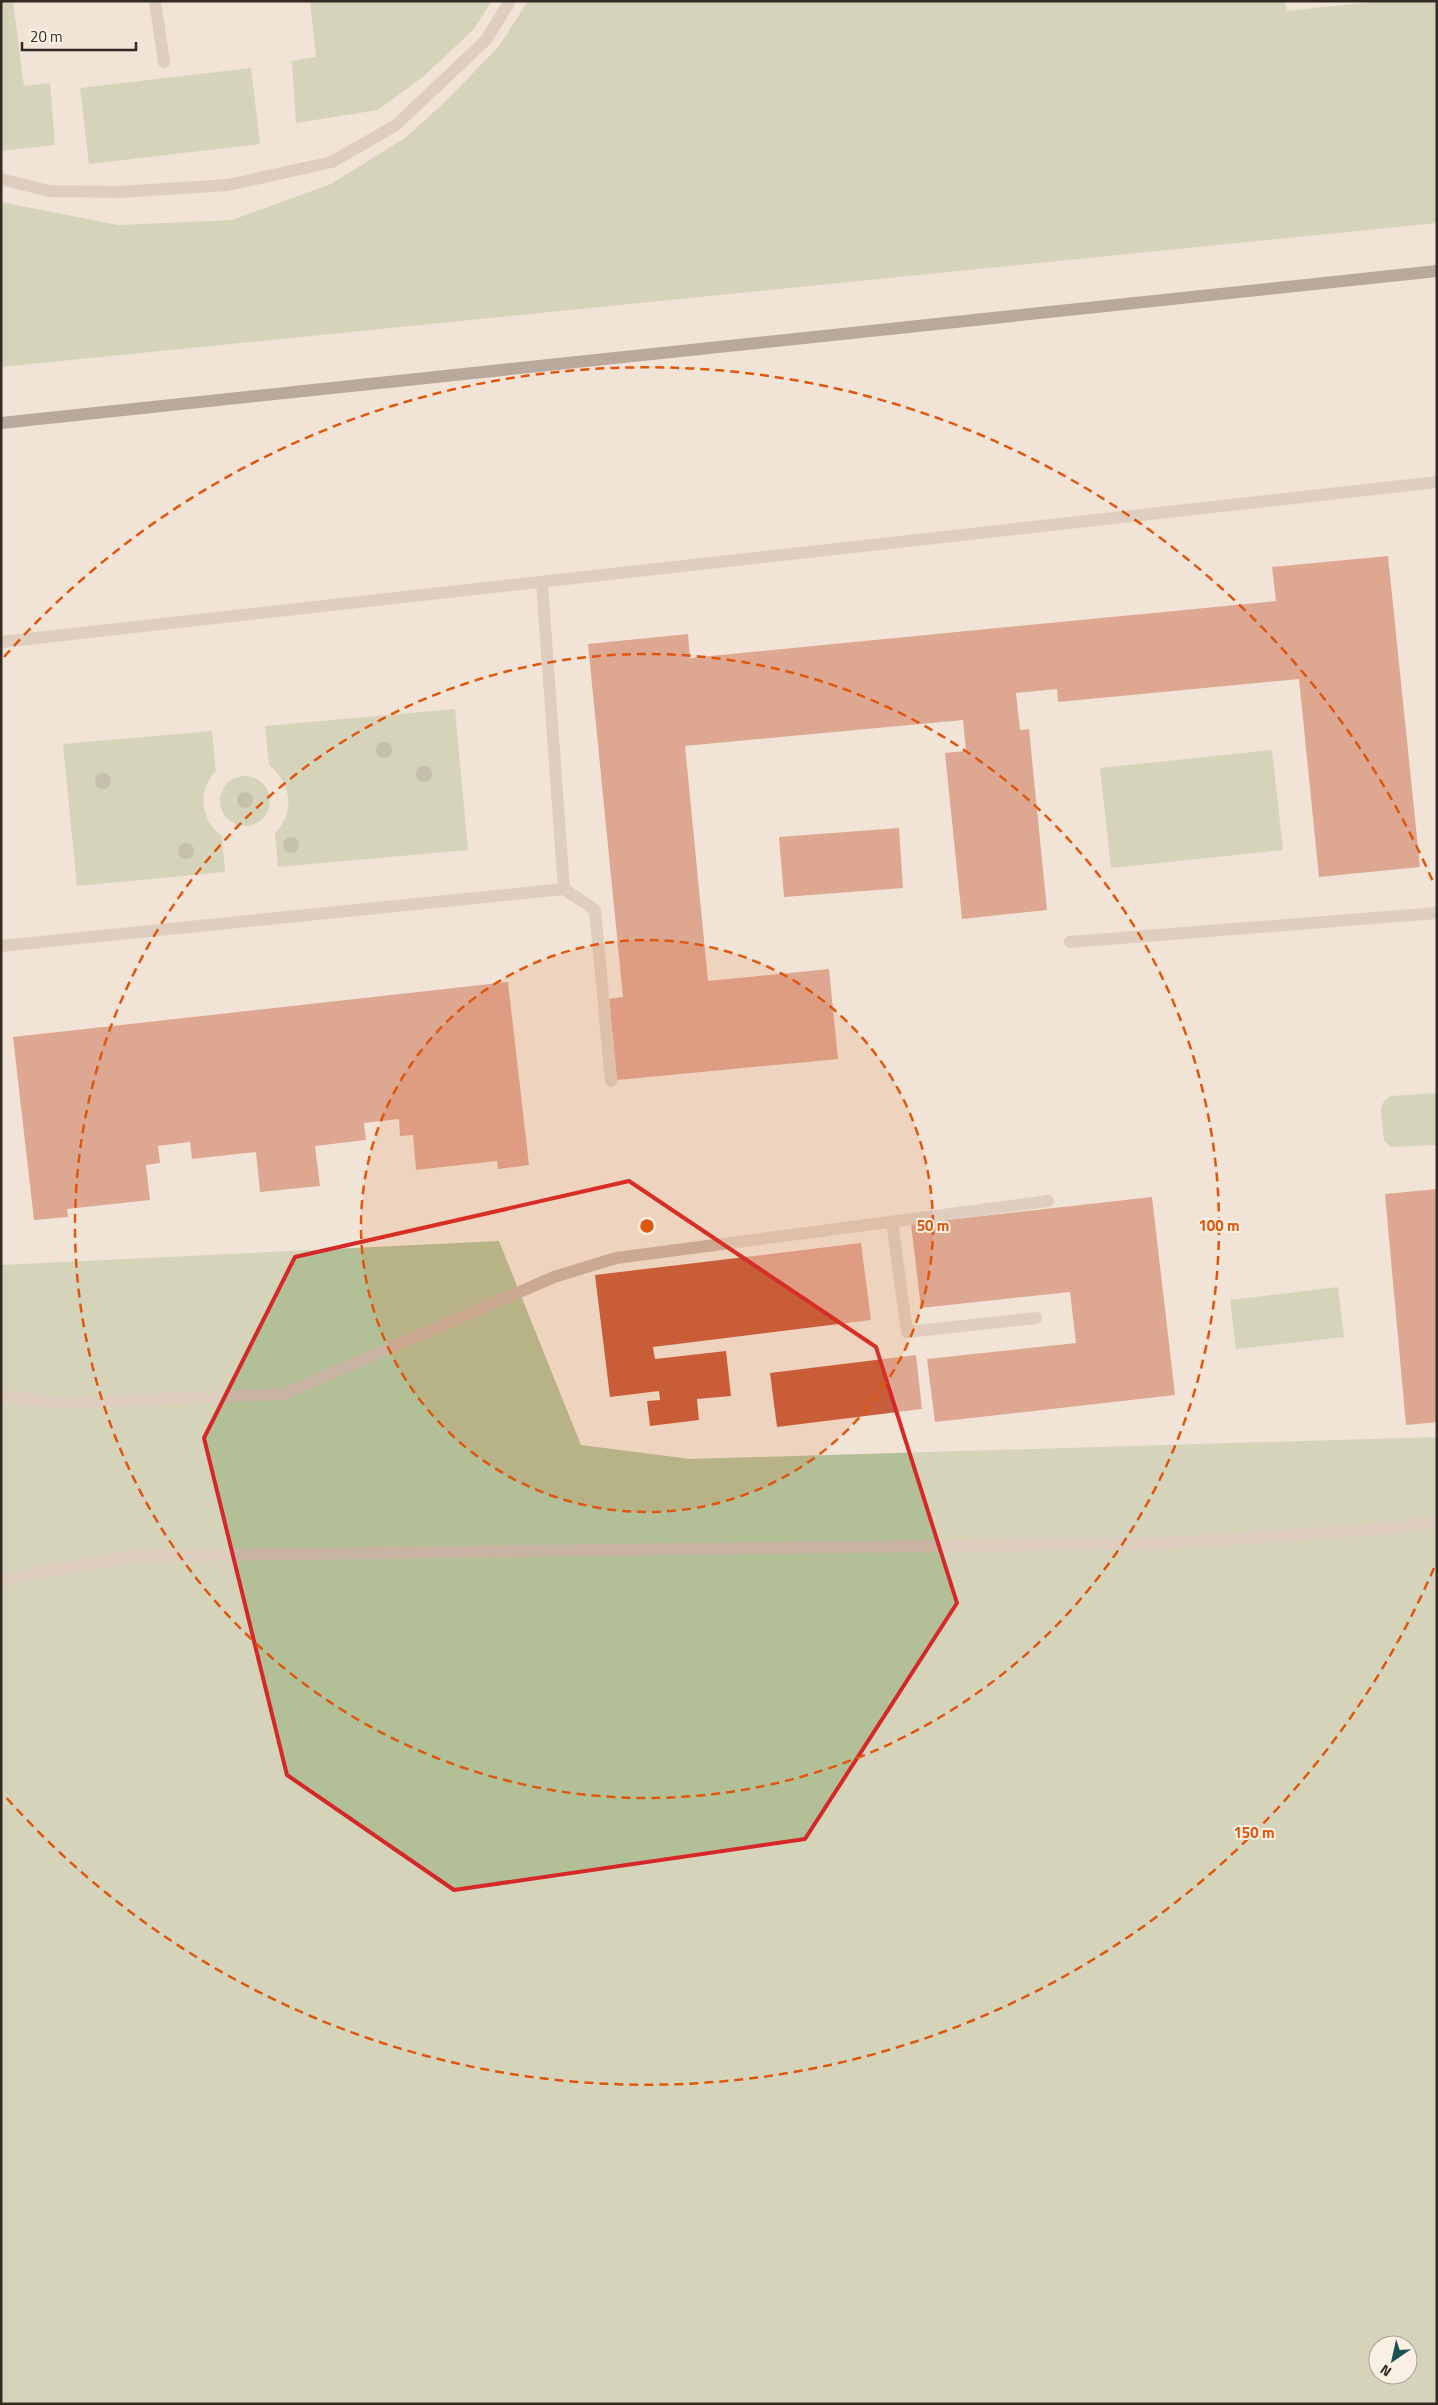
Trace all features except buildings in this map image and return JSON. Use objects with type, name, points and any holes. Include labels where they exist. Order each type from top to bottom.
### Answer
[{"type":"main road","points":[[1,424],[1437,271]]},
{"type":"lane","points":[[155,1],[164,62]]},
{"type":"lane","points":[[1,179],[49,190],[119,192],[228,185],[332,162],[396,125],[486,40],[510,1]]},
{"type":"lane","points":[[1,642],[1437,482]]},
{"type":"lane","points":[[542,583],[564,889]]},
{"type":"lane","points":[[2,941],[564,889],[595,910],[611,1081]]},
{"type":"lane","points":[[1070,942],[1437,913]]},
{"type":"lane","points":[[1,1396],[60,1403],[284,1394],[554,1277],[616,1258],[1048,1201]]},
{"type":"lane","points":[[892,1222],[907,1332],[1036,1318]]},
{"type":"lane","points":[[1,1580],[135,1556],[1169,1543],[1398,1528],[1437,1521]]},
{"type":"highlighted area","points":[[629,1181],[876,1347],[957,1603],[805,1839],[454,1890],[287,1775],[204,1438],[295,1257]]},
{"type":"green space","points":[[1,1],[13,1],[24,86],[50,83],[55,145],[1,151]]},
{"type":"green space","points":[[310,1],[492,1],[473,30],[424,76],[378,110],[296,123],[292,61],[316,57]]},
{"type":"green space","points":[[528,1],[1285,1],[1287,11],[1381,1],[1437,1],[1437,223],[1,367],[1,202],[118,225],[232,220],[331,184],[405,138],[447,100],[499,46]]},
{"type":"green space","points":[[251,68],[260,144],[89,164],[80,88]]},
{"type":"green space","points":[[455,709],[468,850],[278,867],[275,833],[282,825],[286,816],[288,798],[282,780],[269,765],[265,726]]},
{"type":"green space","points":[[212,731],[216,771],[206,787],[204,805],[205,814],[209,822],[222,836],[225,872],[77,886],[63,744]]},
{"type":"green space","points":[[1272,750],[1283,850],[1111,868],[1100,768]]},
{"type":"green space","points":[[245,776],[263,783],[270,801],[263,819],[245,826],[227,819],[220,801],[227,783]]},
{"type":"green space","points":[[1437,1093],[1437,1145],[1390,1147],[1384,1140],[1381,1109],[1384,1101],[1391,1096]]},
{"type":"green space","points":[[499,1241],[581,1445],[690,1459],[1437,1437],[1437,2404],[1,2404],[1,1265]]},
{"type":"green space","points":[[1338,1287],[1344,1337],[1236,1349],[1230,1300]]}]
